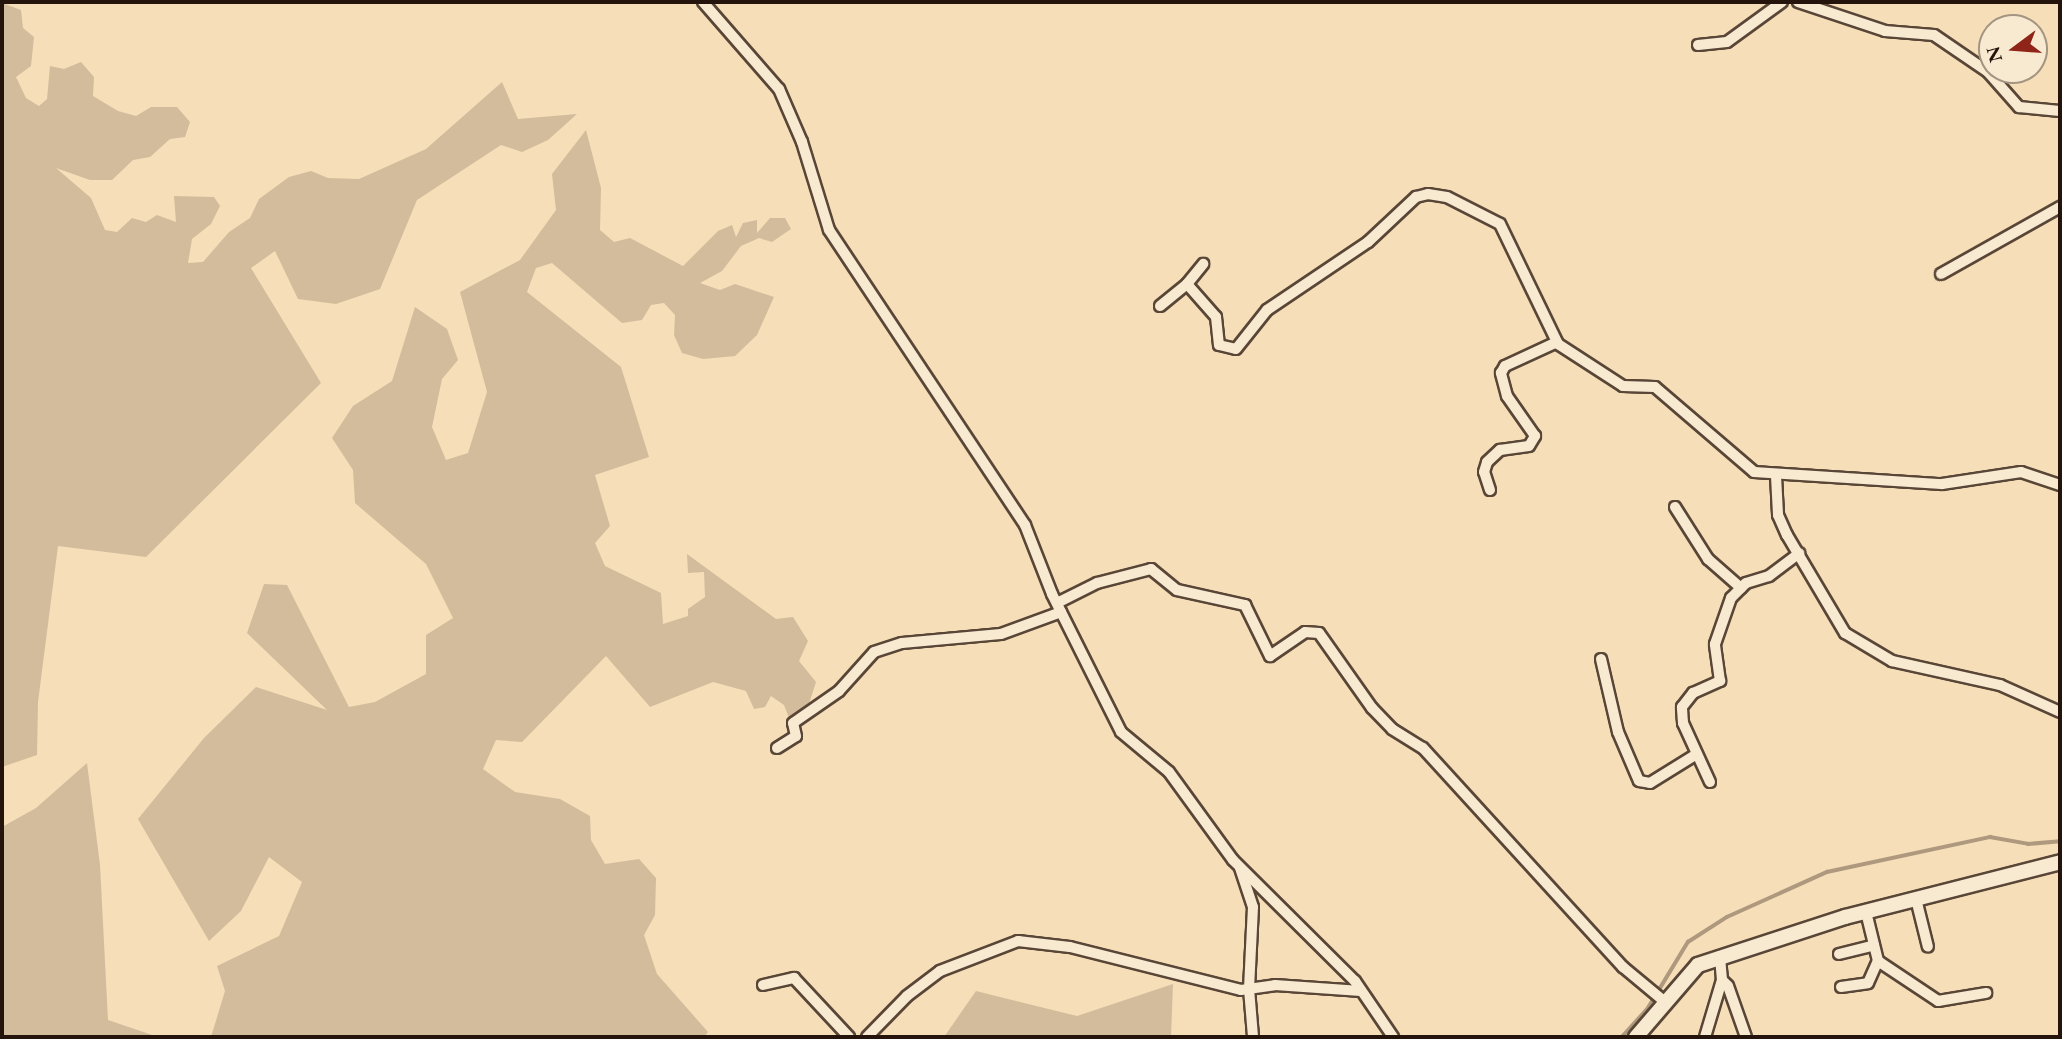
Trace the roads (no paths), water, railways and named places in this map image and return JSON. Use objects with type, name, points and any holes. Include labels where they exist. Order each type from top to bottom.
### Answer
[{"type":"street","points":[[703,2],[779,89],[802,142],[829,230],[997,479],[1025,525],[1059,608],[1121,732],[1169,772],[1239,865],[1361,990],[1393,1037]]},
{"type":"street","points":[[1698,45],[1727,42],[1782,2]]},
{"type":"street","points":[[1798,2],[1885,31],[1934,35],[1988,72],[2019,107],[2060,111]]},
{"type":"street","points":[[1187,284],[1216,317],[1219,345],[1236,349],[1267,310],[1368,242],[1416,198],[1428,194],[1447,197],[1500,224],[1557,342],[1623,386],[1655,387],[1754,472],[1776,476],[1824,475],[1942,484],[2021,472],[2060,485]]},
{"type":"street","points":[[1941,274],[2060,207]]},
{"type":"street","points":[[1160,306],[1187,284],[1203,264]]},
{"type":"street","points":[[1490,490],[1484,472],[1487,462],[1500,450],[1530,446],[1535,436],[1507,396],[1501,373],[1505,366],[1557,342]]},
{"type":"street","points":[[1776,476],[1778,515],[1835,620],[1866,648],[1892,661],[2000,685],[2060,712]]},
{"type":"street","points":[[1675,507],[1708,559],[1741,588]]},
{"type":"street","points":[[1710,782],[1683,723],[1682,707],[1693,693],[1720,681],[1715,644],[1731,598],[1741,588],[1769,576],[1799,553]]},
{"type":"street","points":[[777,748],[796,736],[793,723],[839,691],[874,652],[902,643],[1000,634],[1059,608],[1097,583],[1150,569],[1177,590],[1245,605],[1270,656],[1305,632],[1319,633],[1371,708],[1392,729],[1423,748],[1527,865],[1650,991],[1663,1001]]},
{"type":"street","points":[[1601,659],[1618,732],[1639,781],[1650,783],[1696,754]]},
{"type":"street","points":[[1636,1037],[1663,1001],[1698,965],[1866,912],[2060,862]]},
{"type":"street","points":[[1239,865],[1253,907],[1249,989],[1253,1037]]},
{"type":"street","points":[[1916,899],[1928,947]]},
{"type":"street","points":[[1841,987],[1868,983],[1878,961],[1866,912]]},
{"type":"street","points":[[867,1037],[907,996],[940,971],[1018,940],[1070,947],[1120,963],[1249,989],[1275,985],[1361,990]]},
{"type":"street","points":[[1839,954],[1874,945]]},
{"type":"street","points":[[1720,956],[1722,980],[1746,1037]]},
{"type":"street","points":[[1878,961],[1938,1001],[1986,993]]},
{"type":"street","points":[[763,985],[794,978],[849,1037]]},
{"type":"street","points":[[1705,1037],[1722,980]]},
{"type":"waterway","points":[[1622,1037],[1648,1008],[1688,942],[1727,917],[1827,872],[1990,837],[2028,844],[2060,841]]}]
